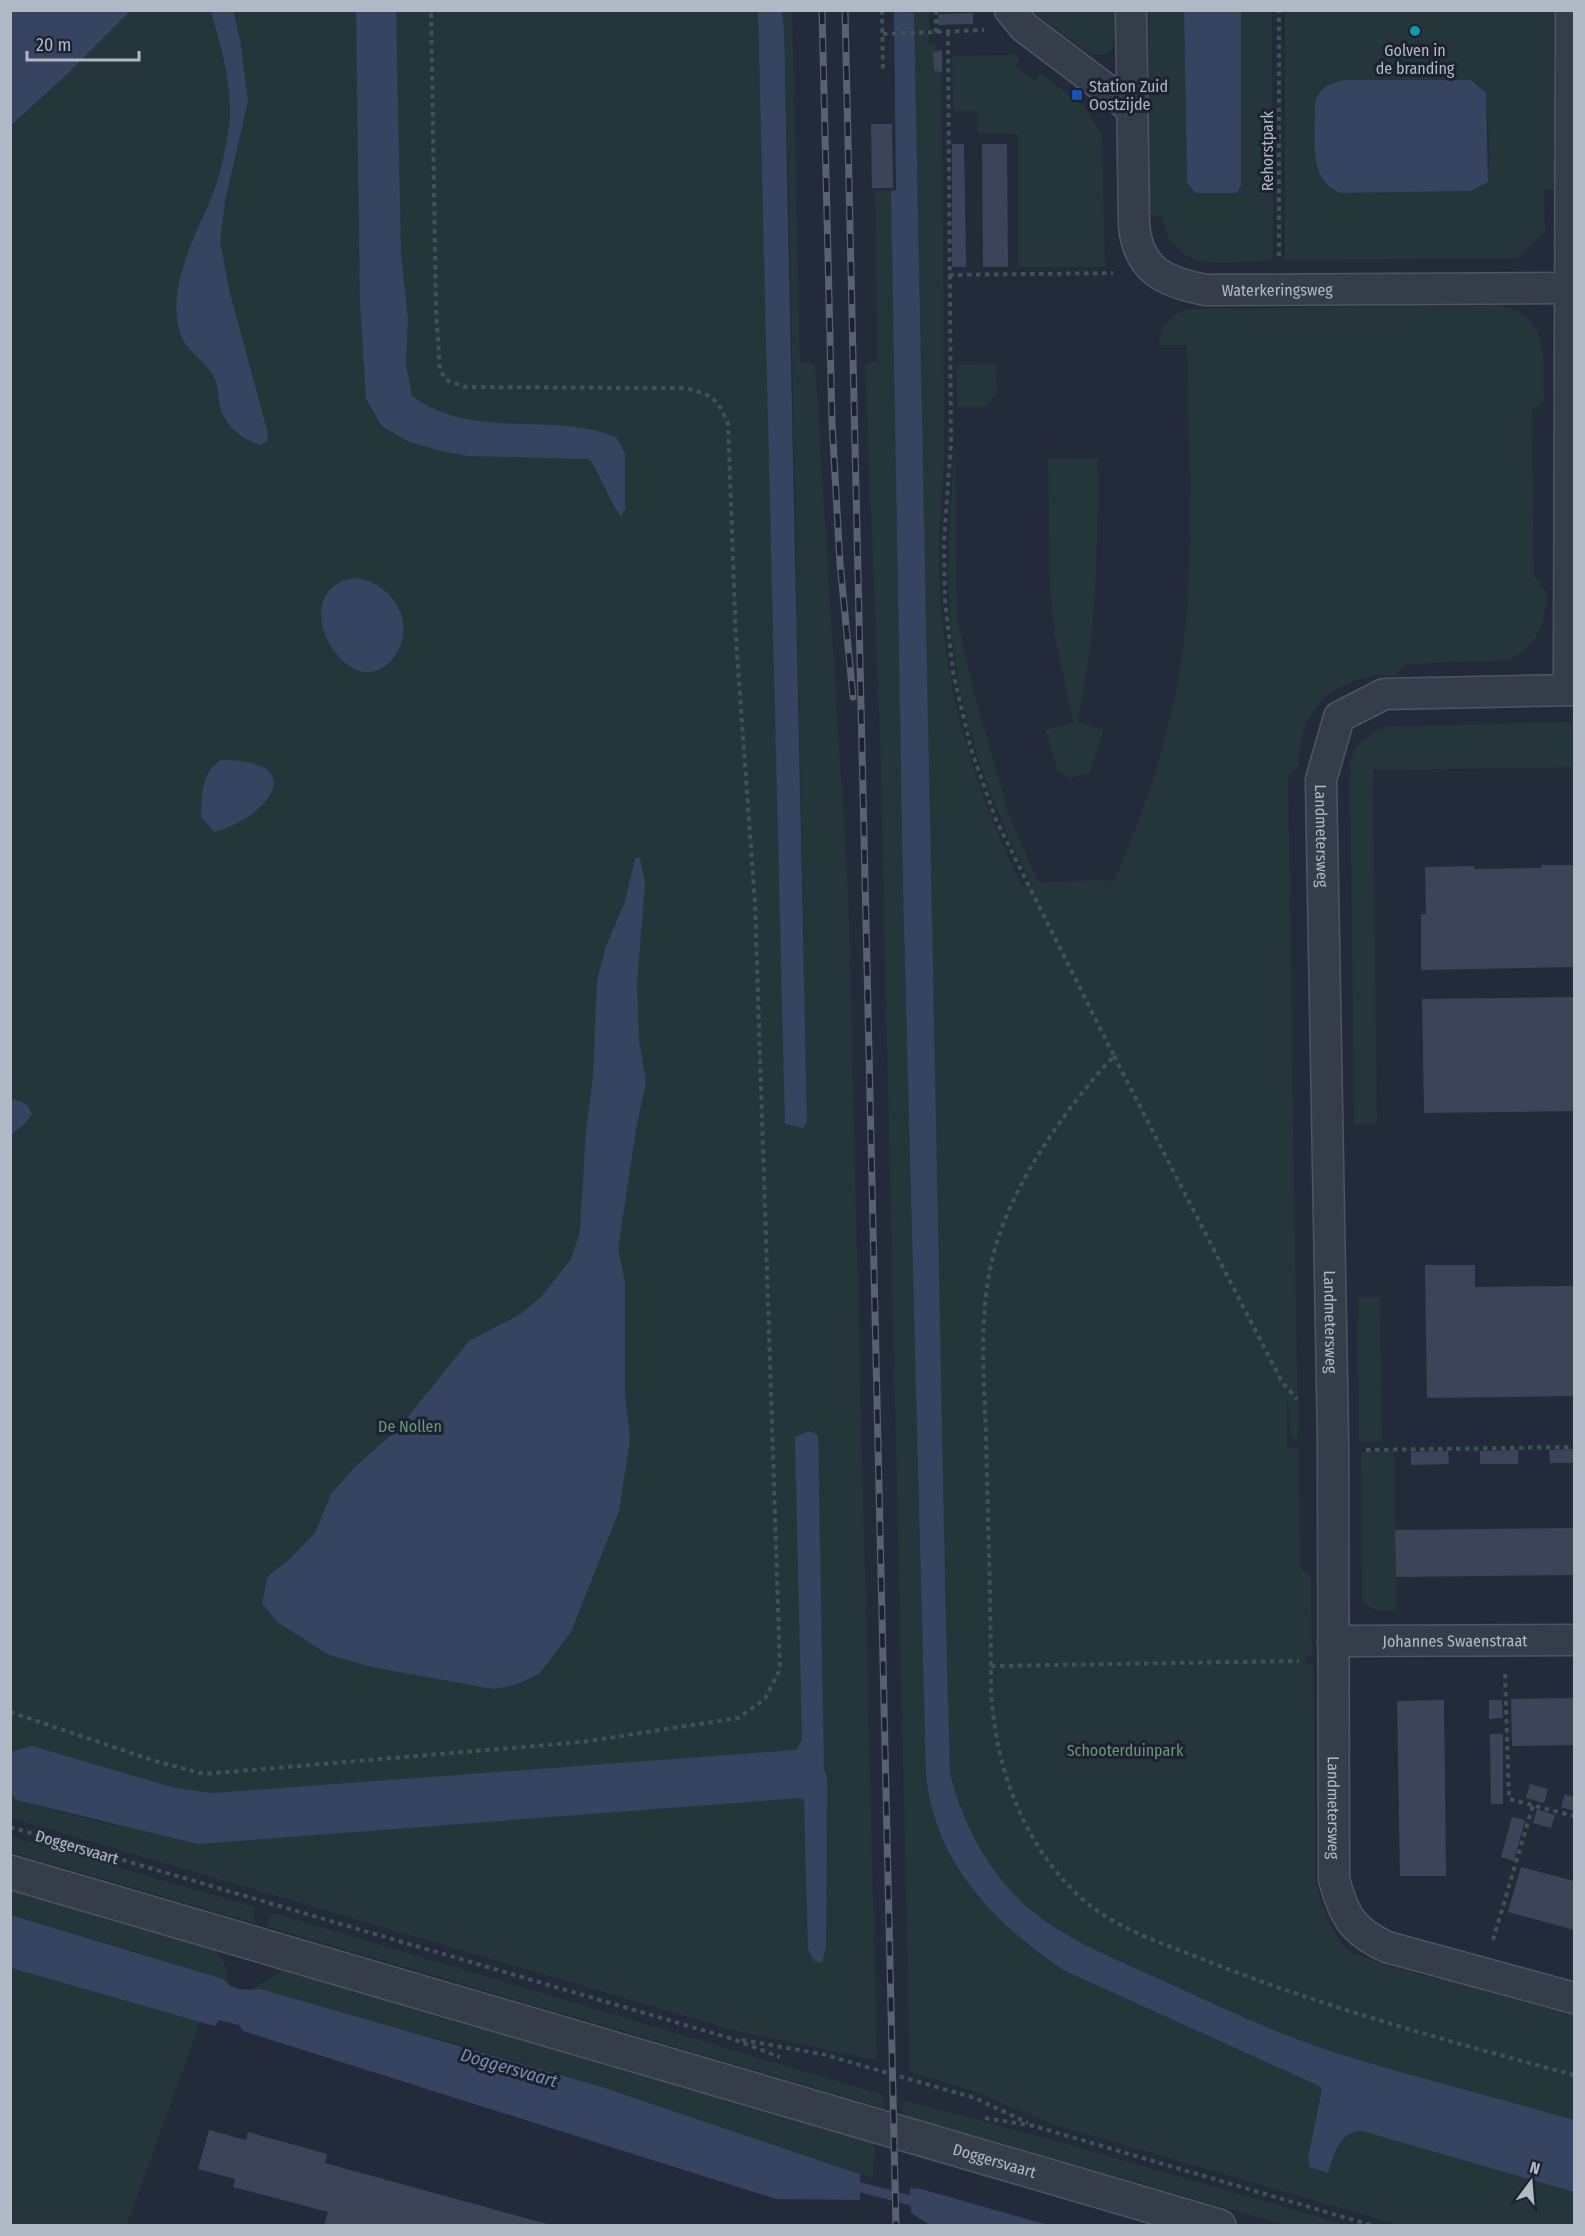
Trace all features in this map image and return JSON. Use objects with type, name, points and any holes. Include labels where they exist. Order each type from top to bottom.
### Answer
[{"type":"street","points":[[1010,10],[1024,27],[1131,108]]},
{"type":"street","points":[[1131,10],[1135,237],[1144,262],[1155,272]]},
{"type":"street","points":[[1572,18],[1572,690]]},
{"type":"street","name":"Waterkeringsweg","points":[[1155,272],[1181,285],[1206,290],[1573,288]]},
{"type":"street","name":"Landmetersweg","points":[[1572,690],[1384,694],[1339,717],[1321,780],[1333,1438],[1334,1879],[1344,1912],[1367,1938],[1387,1947],[1575,1998]]},
{"type":"street","name":"Johannes Swaenstraat","points":[[1333,1641],[1575,1640]]},
{"type":"street","name":"Doggersvaart","points":[[10,1872],[1219,2226]]},
{"type":"path","points":[[10,1712],[155,1761],[204,1774],[582,1742],[738,1718],[765,1699],[780,1669],[754,903],[736,640],[728,424],[720,405],[710,395],[685,388],[466,387],[446,380],[440,370],[436,310],[431,10]]},
{"type":"path","points":[[882,10],[883,71]]},
{"type":"path","points":[[936,10],[936,33]]},
{"type":"path","name":"Rehorstpark","points":[[1278,291],[1279,10]]},
{"type":"path","points":[[883,34],[948,33],[951,442],[944,542],[945,600],[960,710],[996,820],[1114,1056],[1282,1382],[1333,1438],[1358,1450],[1575,1447]]},
{"type":"path","points":[[949,275],[1155,272]]},
{"type":"path","points":[[1114,1056],[1078,1100],[1027,1173],[1005,1216],[988,1282],[983,1345],[993,1725],[997,1748],[1010,1791],[1022,1818],[1061,1878],[1097,1911],[1136,1933],[1325,2004],[1575,2075]]},
{"type":"path","points":[[1504,1640],[1509,1799],[1575,1816]]},
{"type":"path","points":[[991,1666],[1309,1660],[1333,1641]]},
{"type":"path","points":[[1483,1972],[1533,1805]]},
{"type":"path","name":"Doggersvaart","points":[[10,1827],[733,2039],[822,2054],[975,2098],[1034,2126],[1374,2226]]},
{"type":"green space","name":"De Nollen","points":[[11,11],[758,11],[768,415],[802,1128],[807,1122],[789,196],[782,11],[792,11],[800,363],[815,363],[848,888],[877,2060],[737,2031],[11,1818],[11,1793],[16,1800],[126,1829],[11,1790]],"holes":[[[398,143],[401,254],[408,319],[406,364],[412,396],[440,413],[461,418],[405,411]]]},
{"type":"green space","name":"Schooterduinpark","points":[[914,11],[929,11],[929,44],[936,44],[934,70],[940,72],[941,75],[944,457],[939,560],[946,646],[952,687],[973,767],[987,807],[1022,886],[1032,885],[987,783],[975,748],[957,676],[948,582],[955,442],[957,618],[975,697],[1009,815],[1038,882],[1114,880],[1141,814],[1162,748],[1178,679],[1187,609],[1190,510],[1187,345],[1159,345],[1164,326],[1172,317],[1189,309],[1500,305],[1516,311],[1528,320],[1536,330],[1540,341],[1544,368],[1544,399],[1532,411],[1534,577],[1546,591],[1546,603],[1545,614],[1538,633],[1526,648],[1507,660],[1404,664],[1396,675],[1357,680],[1340,687],[1314,710],[1305,726],[1300,744],[1299,765],[1288,776],[1298,1440],[1295,1441],[1291,1436],[1287,1397],[1287,1447],[1298,1448],[1300,1568],[1311,1577],[1312,1657],[1306,1657],[1306,1664],[1313,1665],[1316,1883],[1328,1918],[1342,1943],[1353,1953],[1436,1978],[1443,1979],[1455,1974],[1479,1981],[1488,1992],[1574,2016],[1574,2160],[1046,1936],[943,1807],[918,914],[931,888]]},
{"type":"green space","points":[[1032,11],[1114,11],[1116,35],[1113,47],[1105,55],[1090,54]]},
{"type":"green space","points":[[1149,11],[1184,11],[1187,182],[1195,193],[1237,193],[1241,186],[1241,11],[1272,11],[1273,260],[1220,263],[1190,257],[1177,248],[1168,235],[1162,216],[1150,215]]},
{"type":"green space","points":[[1285,11],[1553,11],[1555,189],[1544,190],[1545,232],[1518,258],[1285,260]],"holes":[[[1344,80],[1470,80],[1483,90],[1487,107],[1489,169],[1487,178],[1480,187],[1472,191],[1341,193],[1332,190],[1324,183],[1333,82]]]},
{"type":"green space","points":[[1015,55],[1020,58],[1015,67],[1035,81],[1040,73],[1084,106],[1102,135],[1105,267],[1018,267],[1018,134],[978,133],[977,111],[953,111],[952,56]]},
{"type":"green space","points":[[875,190],[891,191],[903,888],[926,1776],[932,1807],[955,1863],[972,1888],[992,1911],[1038,1952],[1063,1970],[1322,2089],[1308,2158],[1309,2167],[1327,2173],[1343,2140],[1354,2132],[1362,2131],[1574,2192],[1574,2225],[1399,2225],[1049,2123],[977,2092],[910,2072],[880,733],[865,363],[878,362]]},
{"type":"green space","points":[[996,364],[997,394],[985,407],[958,407],[956,365]]},
{"type":"green space","points":[[1098,458],[1093,624],[1077,723],[1103,730],[1090,773],[1069,778],[1057,770],[1046,730],[1073,723],[1055,636],[1050,592],[1048,459]]},
{"type":"green space","points":[[1574,722],[1574,767],[1373,770],[1377,1124],[1354,1124],[1350,763],[1356,750],[1373,733],[1386,727]]},
{"type":"green space","points":[[1358,1297],[1380,1297],[1382,1441],[1359,1442]]},
{"type":"green space","points":[[1394,1450],[1396,1610],[1375,1610],[1362,1601],[1361,1452]]},
{"type":"green space","points":[[10,1836],[254,1907],[254,1923],[11,1852]]},
{"type":"green space","points":[[10,1889],[216,1950],[226,1967],[229,1985],[131,1950],[11,1915]]},
{"type":"green space","points":[[273,1913],[883,2095],[884,2108],[265,1926]]},
{"type":"green space","points":[[10,1968],[200,2022],[127,2225],[11,2225]]},
{"type":"green space","points":[[284,1970],[874,2140],[873,2178],[599,2086],[444,2040],[248,1991]]},
{"type":"green space","points":[[903,2100],[1045,2138],[1346,2225],[1286,2225],[909,2117],[902,2114]]},
{"type":"water","points":[[11,10],[130,11],[64,77],[11,125]]},
{"type":"water","points":[[211,11],[233,11],[240,39],[248,101],[225,201],[220,241],[229,289],[268,434],[267,441],[260,445],[242,436],[227,422],[221,410],[215,379],[183,340],[177,314],[177,295],[186,257],[216,185],[229,127],[228,83]]},
{"type":"water","points":[[356,11],[396,11],[401,254],[408,319],[406,364],[412,396],[436,410],[461,418],[591,429],[616,437],[625,453],[625,509],[621,517],[589,459],[468,456],[441,451],[409,442],[382,426],[366,399],[360,302]]},
{"type":"water","points":[[758,11],[782,11],[784,31],[807,1122],[803,1128],[785,1124]]},
{"type":"water","points":[[894,11],[914,13],[946,1631],[950,1773],[955,1791],[969,1827],[999,1877],[1025,1905],[1072,1938],[1296,2039],[1401,2072],[1574,2120],[1574,2192],[1362,2131],[1354,2132],[1343,2140],[1335,2152],[1328,2173],[1309,2167],[1308,2158],[1322,2089],[1063,1970],[1038,1952],[992,1911],[972,1888],[955,1863],[932,1807],[926,1776],[903,888],[891,191],[896,190]]},
{"type":"water","points":[[1184,11],[1241,11],[1241,186],[1237,193],[1195,193],[1187,182]]},
{"type":"water","points":[[1344,80],[1471,80],[1486,93],[1488,182],[1472,191],[1341,193],[1330,187],[1322,179],[1315,155],[1315,103],[1325,87]]},
{"type":"water","points":[[354,578],[380,587],[398,607],[402,619],[403,632],[400,645],[393,658],[376,671],[358,671],[342,660],[329,644],[322,624],[322,604],[332,587]]},
{"type":"water","points":[[221,760],[249,762],[266,769],[273,779],[272,790],[264,803],[251,814],[234,825],[214,832],[201,817],[202,793],[210,771]]},
{"type":"water","points":[[635,858],[640,858],[645,884],[637,983],[639,1041],[646,1082],[636,1129],[618,1249],[625,1281],[625,1394],[630,1440],[619,1511],[571,1632],[539,1674],[515,1685],[493,1689],[372,1667],[329,1655],[277,1622],[262,1603],[268,1576],[291,1558],[315,1533],[331,1494],[356,1466],[399,1428],[469,1341],[519,1315],[541,1297],[571,1259],[580,1232],[586,1130],[593,1077],[597,981],[606,946],[625,902]]},
{"type":"water","points":[[11,1099],[24,1103],[32,1114],[24,1125],[11,1134]]},
{"type":"water","points":[[809,1431],[818,1435],[824,1769],[827,1777],[826,1947],[822,1963],[814,1961],[808,1949],[804,1800],[800,1798],[198,1844],[16,1800],[11,1793],[11,1752],[32,1746],[175,1788],[213,1793],[796,1750],[802,1740],[795,1437]]},
{"type":"water","points":[[11,1915],[223,1979],[235,1988],[260,1989],[599,2086],[860,2174],[860,2200],[776,2199],[243,2031],[239,2025],[219,2020],[215,2026],[11,1968]]},
{"type":"water","points":[[910,2188],[921,2189],[1048,2225],[930,2225],[911,2213]]},
{"type":"building","points":[[973,13],[973,24],[938,25],[938,14]]},
{"type":"building","points":[[942,50],[942,73],[934,70],[933,52]]},
{"type":"building","points":[[871,124],[892,124],[893,188],[872,188]]},
{"type":"building","points":[[952,144],[964,144],[966,267],[952,267]]},
{"type":"building","points":[[982,144],[1007,144],[1008,267],[983,267]]},
{"type":"building","points":[[1542,865],[1574,865],[1574,967],[1421,970],[1421,914],[1426,914],[1425,867],[1541,868]]},
{"type":"building","points":[[1574,997],[1574,1111],[1424,1113],[1422,999]]},
{"type":"building","points":[[1425,1265],[1475,1265],[1475,1287],[1574,1286],[1574,1396],[1427,1398]]},
{"type":"building","points":[[1574,1449],[1574,1463],[1550,1463],[1549,1450]]},
{"type":"building","points":[[1518,1450],[1518,1464],[1480,1464],[1480,1451]]},
{"type":"building","points":[[1448,1451],[1449,1464],[1411,1465],[1411,1452]]},
{"type":"building","points":[[1574,1528],[1574,1575],[1396,1577],[1395,1530]]},
{"type":"building","points":[[1574,1698],[1574,1745],[1512,1746],[1511,1699]]},
{"type":"building","points":[[1444,1700],[1446,1876],[1400,1876],[1397,1701]]},
{"type":"building","points":[[1489,1700],[1502,1700],[1503,1718],[1489,1719]]},
{"type":"building","points":[[1490,1734],[1503,1734],[1503,1804],[1491,1804]]},
{"type":"building","points":[[1530,1784],[1548,1789],[1544,1803],[1526,1798]]},
{"type":"building","points":[[1565,1794],[1574,1797],[1574,1811],[1561,1807]]},
{"type":"building","points":[[1537,1809],[1555,1815],[1551,1828],[1533,1823]]},
{"type":"building","points":[[1512,1817],[1525,1820],[1514,1861],[1501,1857]]},
{"type":"building","points":[[1521,1867],[1574,1881],[1574,1930],[1508,1912]]},
{"type":"building","points":[[209,2130],[246,2140],[248,2132],[327,2154],[325,2163],[555,2226],[324,2226],[328,2212],[233,2187],[235,2179],[198,2169]]},
{"type":"waterway","name":"Doggersvaart","points":[[847,2184],[925,2204]]},
{"type":"railway","points":[[822,10],[832,422],[840,563],[853,697]]},
{"type":"railway","points":[[845,10],[896,2226]]},
{"type":"place","name":"Golven in de branding","points":[[1415,31]]},
{"type":"place","name":"Station Zuid Oostzijde","points":[[1077,95]]}]
